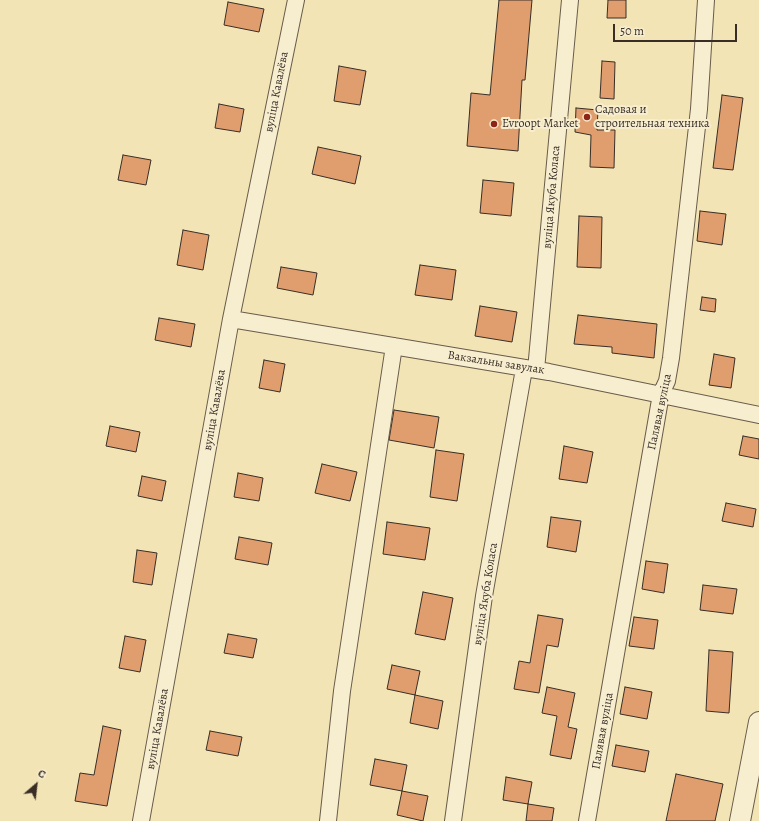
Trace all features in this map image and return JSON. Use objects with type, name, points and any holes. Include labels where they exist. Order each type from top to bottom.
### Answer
[{"type":"street","name":"вуліца Кавалёва","points":[[141,821],[231,319],[296,0]]},
{"type":"street","name":"вуліца Якуба Коласа","points":[[453,821],[484,596],[530,369],[570,0]]},
{"type":"street","name":"Палявая вуліца","points":[[587,821],[661,394],[667,381],[672,350],[699,109],[706,0]]},
{"type":"street","name":"Вакзальны завулак","points":[[231,319],[530,369],[661,394],[759,415]]},
{"type":"street","points":[[328,821],[342,691],[394,346]]},
{"type":"street","points":[[740,821],[759,722]]},
{"type":"building","points":[[499,0],[532,0],[525,80],[522,80],[518,151],[467,146],[471,93],[490,95]]},
{"type":"building","points":[[608,0],[626,0],[626,18],[607,18]]},
{"type":"building","points":[[228,2],[264,9],[259,32],[224,25]]},
{"type":"building","points":[[602,61],[615,62],[614,99],[600,98]]},
{"type":"building","points":[[339,66],[366,71],[360,105],[334,101]]},
{"type":"building","points":[[722,95],[743,98],[733,170],[713,168]]},
{"type":"building","points":[[219,104],[244,109],[240,132],[215,128]]},
{"type":"building","points":[[576,108],[598,110],[597,130],[615,130],[614,168],[590,167],[591,135],[575,132]]},
{"type":"building","points":[[318,147],[361,156],[355,184],[312,174]]},
{"type":"building","points":[[123,155],[151,160],[146,185],[118,180]]},
{"type":"building","points":[[483,180],[514,183],[511,216],[480,213]]},
{"type":"building","points":[[700,211],[726,214],[722,245],[697,241]]},
{"type":"building","points":[[579,216],[602,217],[601,268],[577,267]]},
{"type":"building","points":[[183,230],[209,235],[203,270],[177,265]]},
{"type":"building","points":[[420,265],[456,270],[452,300],[415,295]]},
{"type":"building","points":[[281,267],[317,273],[313,295],[277,288]]},
{"type":"building","points":[[702,297],[716,299],[715,312],[700,310]]},
{"type":"building","points":[[480,306],[517,312],[512,342],[475,336]]},
{"type":"building","points":[[578,315],[657,324],[654,358],[612,353],[612,347],[574,344]]},
{"type":"building","points":[[159,318],[195,324],[191,347],[155,340]]},
{"type":"building","points":[[714,354],[735,358],[731,388],[709,385]]},
{"type":"building","points":[[264,360],[285,364],[280,392],[259,388]]},
{"type":"building","points":[[394,410],[439,417],[434,448],[389,440]]},
{"type":"building","points":[[110,426],[140,432],[136,452],[106,446]]},
{"type":"building","points":[[743,436],[759,439],[759,459],[739,455]]},
{"type":"building","points":[[564,446],[593,452],[587,483],[559,479]]},
{"type":"building","points":[[436,450],[464,454],[457,501],[430,497]]},
{"type":"building","points":[[322,464],[357,472],[350,501],[315,493]]},
{"type":"building","points":[[238,473],[263,478],[259,501],[234,497]]},
{"type":"building","points":[[142,476],[166,481],[162,501],[138,496]]},
{"type":"building","points":[[726,503],[756,509],[753,527],[722,521]]},
{"type":"building","points":[[551,517],[581,521],[576,552],[547,547]]},
{"type":"building","points":[[387,522],[430,528],[425,560],[383,554]]},
{"type":"building","points":[[239,537],[272,543],[268,565],[235,559]]},
{"type":"building","points":[[137,550],[157,553],[152,585],[133,582]]},
{"type":"building","points":[[646,561],[668,564],[664,593],[642,589]]},
{"type":"building","points":[[703,585],[737,589],[733,614],[700,610]]},
{"type":"building","points":[[423,592],[453,598],[445,640],[415,634]]},
{"type":"building","points":[[538,615],[563,619],[558,647],[547,645],[539,693],[514,689],[519,661],[530,663]]},
{"type":"building","points":[[634,617],[658,620],[654,649],[629,646]]},
{"type":"building","points":[[228,634],[257,639],[253,658],[224,653]]},
{"type":"building","points":[[125,636],[146,640],[140,672],[119,668]]},
{"type":"building","points":[[709,650],[733,652],[729,713],[706,711]]},
{"type":"building","points":[[392,665],[420,671],[415,695],[387,689]]},
{"type":"building","points":[[547,687],[575,693],[568,727],[577,729],[571,759],[550,755],[557,716],[542,713]]},
{"type":"building","points":[[625,687],[652,692],[647,719],[620,714]]},
{"type":"building","points":[[415,695],[443,701],[438,729],[410,723]]},
{"type":"building","points":[[103,726],[121,730],[107,806],[75,801],[80,773],[94,775]]},
{"type":"building","points":[[210,731],[242,737],[238,756],[206,750]]},
{"type":"building","points":[[616,745],[649,751],[645,772],[612,766]]},
{"type":"building","points":[[375,759],[407,765],[402,791],[370,785]]},
{"type":"building","points":[[676,774],[723,784],[715,821],[666,821]]},
{"type":"building","points":[[506,777],[532,782],[528,804],[503,800]]},
{"type":"building","points":[[402,791],[428,796],[423,821],[397,815]]},
{"type":"building","points":[[528,804],[554,808],[552,821],[526,821]]},
{"type":"place","name":"Садовая и строительная техника","points":[[587,117]]},
{"type":"place","name":"Evroopt Market","points":[[494,124]]}]
